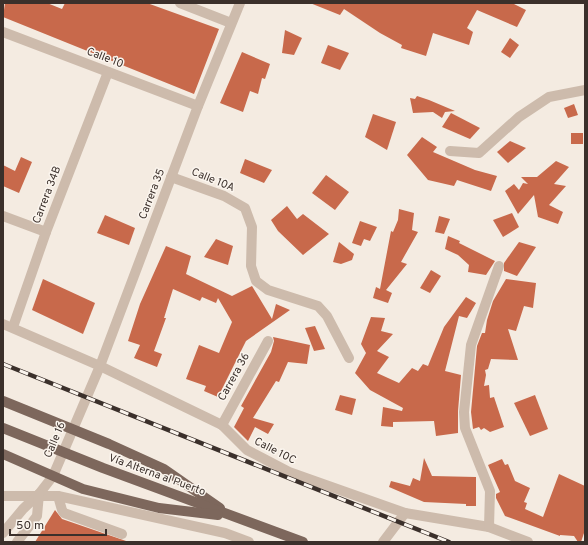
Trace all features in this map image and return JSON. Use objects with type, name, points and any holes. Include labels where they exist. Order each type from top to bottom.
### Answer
[{"type":"main road","points":[[3,401],[73,428],[164,469],[234,517]]},
{"type":"main road","name":"Vía Alterna al Puerto","points":[[3,428],[103,468],[304,542]]},
{"type":"main road","points":[[3,454],[83,488],[159,508],[234,517]]},
{"type":"street","points":[[180,3],[231,23]]},
{"type":"street","name":"Carrera 35","points":[[87,393],[100,366],[198,106],[240,3]]},
{"type":"street","name":"Calle 10","points":[[3,32],[198,106]]},
{"type":"street","name":"Carrera 34B","points":[[8,326],[108,72]]},
{"type":"street","points":[[450,151],[479,153],[519,116],[549,97],[585,90]]},
{"type":"street","name":"Calle 10A","points":[[171,177],[224,196],[245,208],[252,227],[251,266],[256,281],[268,290],[318,306],[327,316],[349,358]]},
{"type":"street","points":[[3,216],[46,232]]},
{"type":"street","points":[[489,527],[490,491],[465,428],[464,412],[471,345],[499,266]]},
{"type":"street","name":"Calle 10C","points":[[8,326],[100,366],[222,425],[246,450],[289,472],[405,513],[489,527],[528,542]]},
{"type":"street","name":"Carrera 36","points":[[222,425],[268,340]]},
{"type":"street","name":"Calle 16","points":[[3,533],[23,509],[39,494],[52,476],[87,393]]},
{"type":"street","points":[[3,496],[26,494],[58,496],[225,534],[249,542]]},
{"type":"street","points":[[18,542],[37,516],[39,494]]},
{"type":"street","points":[[58,496],[64,513],[122,534]]},
{"type":"street","points":[[383,542],[405,513]]},
{"type":"building","points":[[5,3],[47,3],[62,9],[65,3],[147,3],[219,29],[194,94],[3,17]]},
{"type":"building","points":[[310,3],[512,3],[526,10],[517,27],[477,10],[467,28],[473,32],[469,45],[433,33],[426,56],[401,48],[402,45],[380,33],[344,9],[340,15]]},
{"type":"building","points":[[285,30],[302,38],[294,55],[282,53]]},
{"type":"building","points":[[510,38],[519,45],[510,58],[501,52]]},
{"type":"building","points":[[328,45],[349,53],[340,70],[321,63]]},
{"type":"building","points":[[242,52],[270,64],[265,79],[262,78],[258,94],[250,91],[243,112],[220,103]]},
{"type":"building","points":[[417,96],[455,111],[445,112],[442,118],[433,112],[413,113],[410,98],[415,99]]},
{"type":"building","points":[[574,104],[578,115],[568,118],[564,108]]},
{"type":"building","points":[[451,113],[480,128],[470,139],[442,127]]},
{"type":"building","points":[[373,114],[396,122],[387,150],[365,137]]},
{"type":"building","points":[[571,133],[583,133],[583,144],[571,144]]},
{"type":"building","points":[[422,137],[437,147],[433,152],[475,170],[497,176],[491,191],[457,180],[454,186],[428,180],[407,155]]},
{"type":"building","points":[[510,141],[526,148],[508,163],[497,152]]},
{"type":"building","points":[[21,157],[32,162],[19,193],[3,186],[3,165],[15,171]]},
{"type":"building","points":[[245,159],[272,170],[264,183],[240,173]]},
{"type":"building","points":[[556,161],[569,167],[554,184],[566,186],[549,205],[563,212],[558,224],[538,217],[534,195],[518,214],[505,191],[514,184],[519,190],[523,183],[528,184],[521,177],[537,177]]},
{"type":"building","points":[[326,175],[349,192],[335,210],[312,193]]},
{"type":"building","points":[[287,206],[297,219],[303,214],[329,234],[303,255],[278,231],[271,220]]},
{"type":"building","points":[[399,209],[414,213],[412,230],[418,232],[401,262],[407,264],[386,290],[392,293],[388,303],[373,298],[376,287],[380,289],[391,231],[393,232],[398,220]]},
{"type":"building","points":[[512,213],[519,227],[503,237],[493,220]]},
{"type":"building","points":[[105,215],[135,228],[129,245],[97,233]]},
{"type":"building","points":[[439,216],[450,219],[444,234],[435,232]]},
{"type":"building","points":[[360,221],[377,227],[370,241],[364,239],[361,246],[352,243]]},
{"type":"building","points":[[448,236],[460,241],[459,243],[495,261],[486,275],[468,272],[469,265],[458,255],[445,249]]},
{"type":"building","points":[[216,239],[233,246],[228,265],[204,257]]},
{"type":"building","points":[[339,242],[354,254],[352,260],[341,264],[333,262]]},
{"type":"building","points":[[519,242],[536,247],[517,276],[504,271],[504,263]]},
{"type":"building","points":[[166,246],[191,256],[186,274],[232,296],[252,286],[272,319],[276,304],[290,310],[246,341],[218,397],[204,391],[206,386],[186,379],[199,345],[219,353],[232,322],[218,298],[216,303],[202,297],[200,301],[173,289],[164,318],[166,318],[154,351],[162,354],[157,367],[134,358],[140,345],[128,341],[140,304]]},
{"type":"building","points":[[431,270],[441,276],[430,293],[420,288]]},
{"type":"building","points":[[43,279],[95,303],[83,334],[32,310]]},
{"type":"building","points":[[506,279],[536,283],[533,308],[524,306],[516,331],[508,329],[518,360],[491,359],[488,369],[485,370],[486,375],[484,386],[489,385],[490,398],[494,397],[504,427],[490,432],[484,428],[481,430],[479,427],[473,429],[471,412],[477,346],[482,333],[485,333],[487,320],[493,301]]},
{"type":"building","points":[[466,297],[476,303],[467,318],[459,316],[445,371],[461,375],[458,433],[436,436],[434,421],[393,422],[393,427],[381,426],[383,407],[402,411],[403,408],[370,390],[355,373],[366,353],[361,344],[371,317],[385,318],[381,331],[393,334],[377,351],[389,357],[377,373],[399,383],[412,368],[418,371],[423,364],[428,366],[444,327]]},
{"type":"building","points":[[315,326],[325,349],[314,351],[305,328]]},
{"type":"building","points":[[273,337],[310,345],[307,364],[288,362],[279,382],[276,381],[253,418],[274,424],[268,434],[255,427],[248,441],[234,427],[244,408],[241,406],[271,352],[274,341]]},
{"type":"building","points":[[340,395],[356,399],[352,415],[335,410]]},
{"type":"building","points":[[535,395],[548,429],[530,436],[514,403]]},
{"type":"building","points":[[424,458],[432,476],[476,477],[476,506],[466,506],[466,504],[424,502],[389,487],[391,481],[410,486],[413,478],[420,481]]},
{"type":"building","points":[[502,459],[505,465],[508,464],[515,481],[530,488],[524,502],[527,503],[525,509],[543,517],[559,474],[585,486],[585,530],[581,542],[578,542],[574,536],[560,536],[505,516],[496,498],[496,494],[500,492],[488,465]]},
{"type":"building","points":[[55,510],[62,519],[129,542],[35,542]]},
{"type":"railway","points":[[3,364],[449,542]]}]
